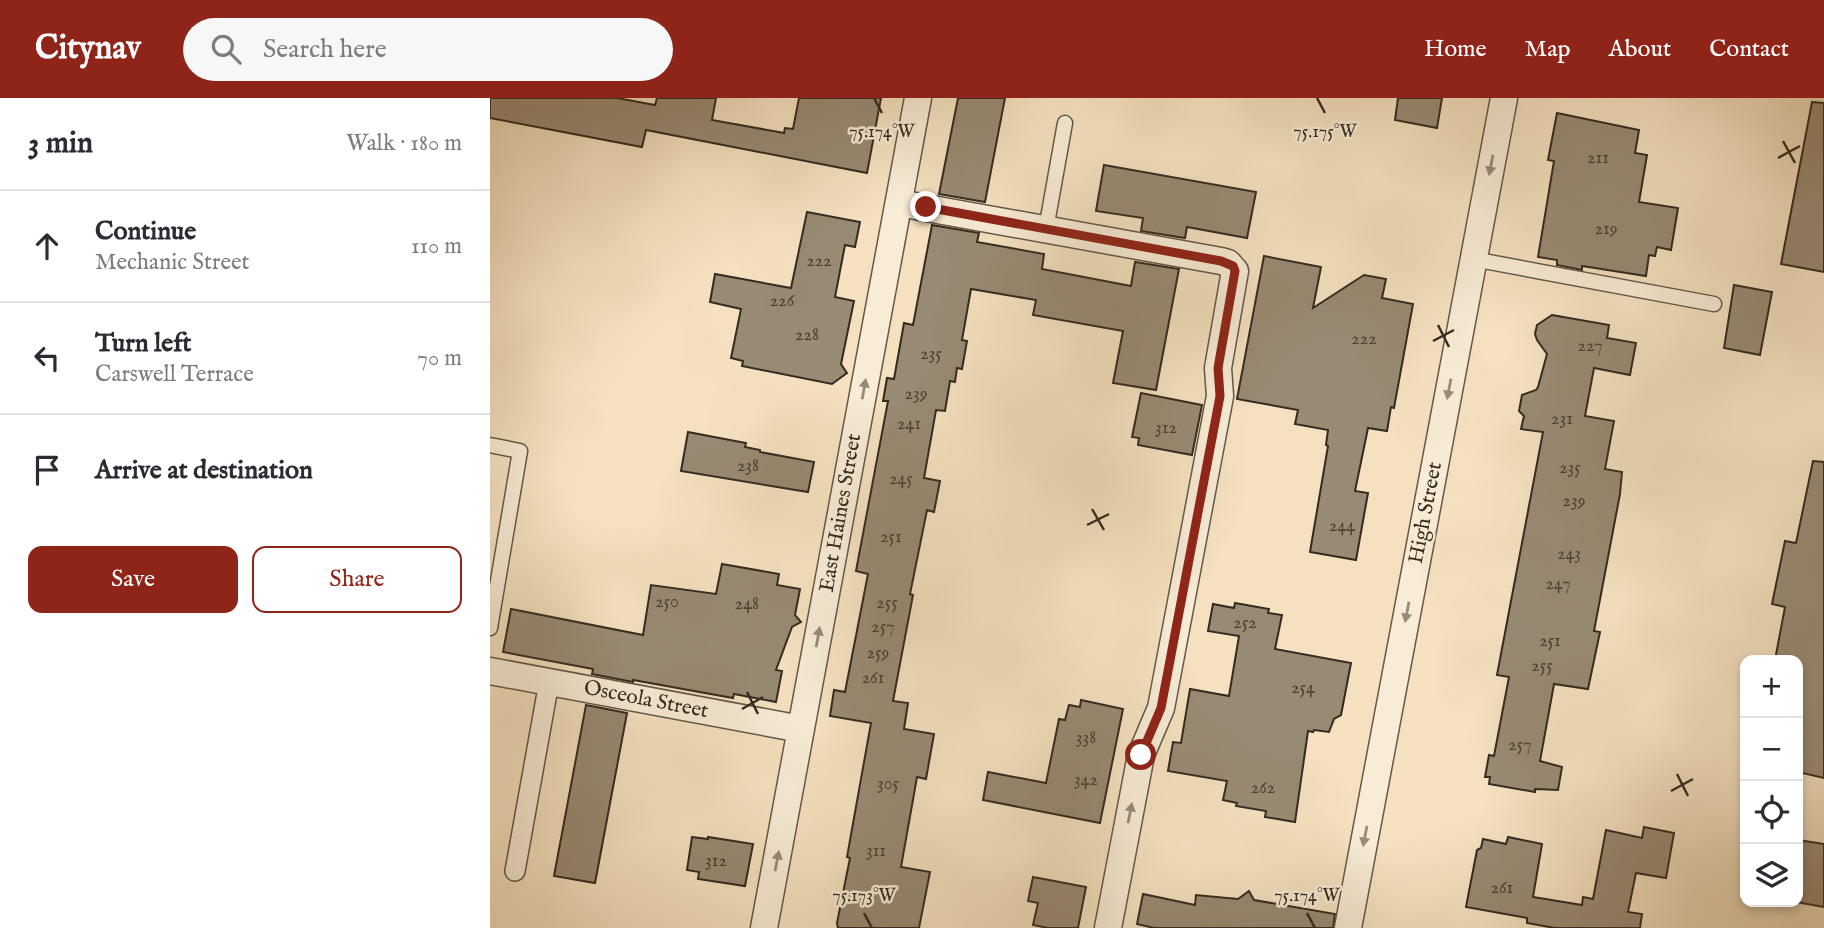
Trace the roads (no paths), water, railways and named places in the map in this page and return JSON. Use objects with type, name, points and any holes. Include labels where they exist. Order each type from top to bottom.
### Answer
[{"type":"street","name":"East Haines Street","points":[[764,928],[918,98]]},
{"type":"street","name":"High Street","points":[[1348,928],[1504,98]]},
{"type":"street","points":[[899,203],[1221,261],[1233,266],[1236,275],[1218,368],[1220,396],[1161,708],[1141,755],[1108,928]]},
{"type":"street","name":"Osceola Street","points":[[490,671],[801,729]]},
{"type":"street","points":[[515,871],[549,682]]},
{"type":"lane","points":[[1046,229],[1065,123]]},
{"type":"lane","points":[[1473,259],[1714,304]]},
{"type":"lane","points":[[490,445],[520,451],[490,628]]}]
